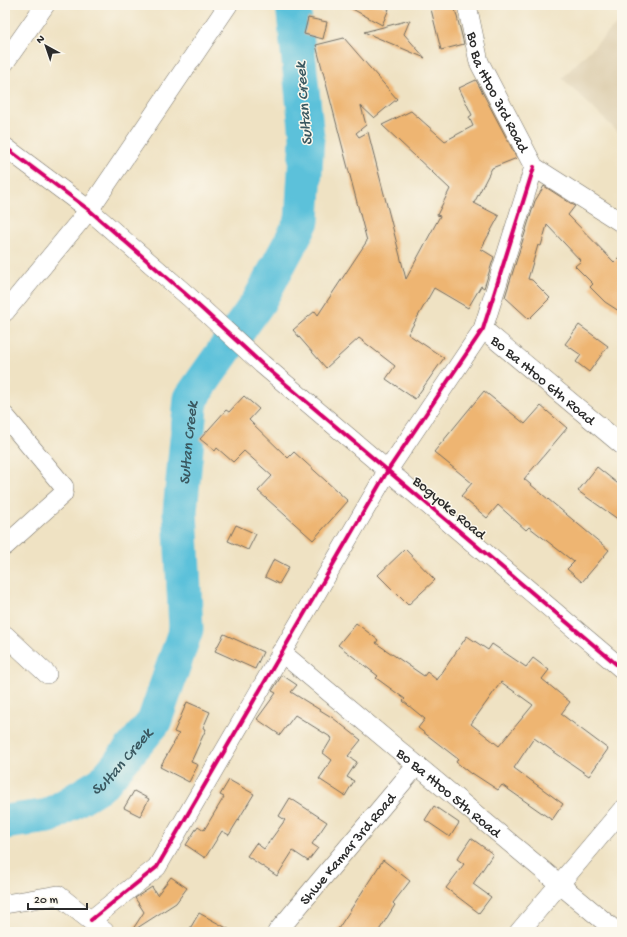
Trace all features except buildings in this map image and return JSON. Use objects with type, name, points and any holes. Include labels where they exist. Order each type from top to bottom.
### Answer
[{"type":"street","points":[[5,62],[45,5]]},
{"type":"street","points":[[5,312],[89,210],[228,5]]},
{"type":"street","name":"Bo Ba Htoo 3rd Road","points":[[467,5],[479,62],[534,167],[622,223]]},
{"type":"street","name":"Bogyoke Road","points":[[5,147],[89,210],[189,297],[262,364],[622,669]]},
{"type":"street","points":[[5,904],[58,896],[98,926],[156,867],[388,470],[483,329],[534,167]]},
{"type":"street","name":"Bo Ba Htoo 6th Road","points":[[483,329],[622,445]]},
{"type":"street","points":[[5,416],[64,487],[62,494],[5,546]]},
{"type":"street","points":[[5,635],[47,674]]},
{"type":"street","name":"Bo Ba Htoo 5th Road","points":[[281,652],[561,883],[617,932]]},
{"type":"street","name":"Shwe Kamar 3rd Road","points":[[277,932],[417,764]]},
{"type":"street","points":[[519,932],[622,810]]},
{"type":"shaded area","points":[[622,19],[622,136],[562,78]]},
{"type":"waterway","name":"Sultan Creek","points":[[5,822],[49,816],[103,783],[154,722],[186,629],[180,511],[191,398],[259,301],[302,221],[307,137],[293,5]]},
{"type":"cycle path","points":[[5,147],[89,210],[189,297],[262,364],[622,669]]},
{"type":"cycle path","points":[[91,920],[157,867],[388,470],[483,329],[534,167]]}]
